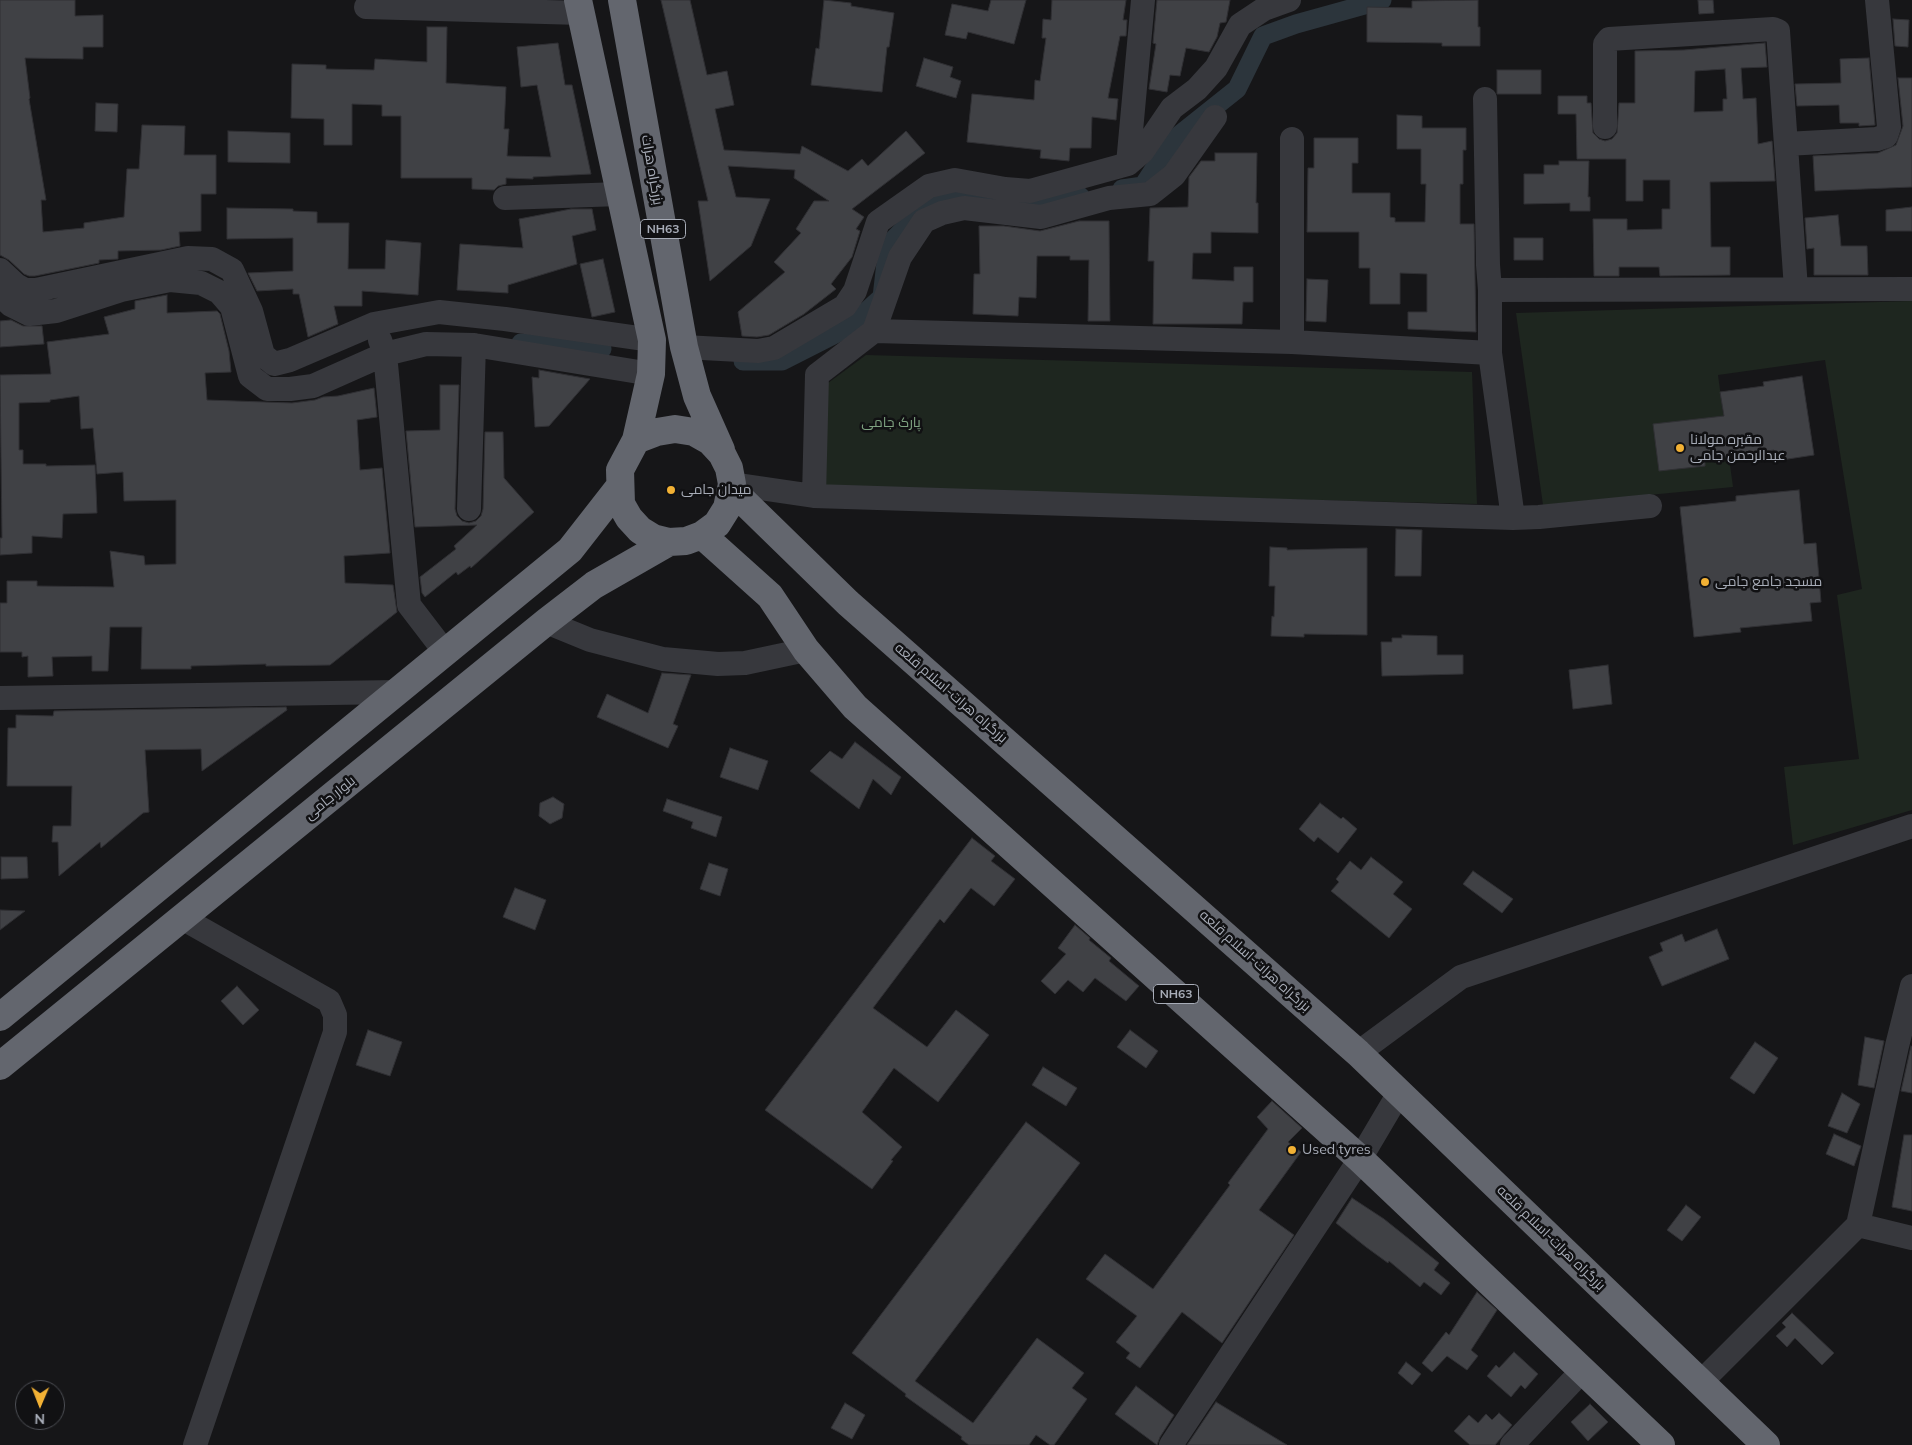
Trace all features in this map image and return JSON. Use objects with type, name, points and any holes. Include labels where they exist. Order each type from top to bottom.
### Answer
[{"type":"highway","name":"بزرگراه هرات","points":[[622,0],[684,347],[697,396],[722,454]]},
{"type":"highway","name":"NH63","points":[[579,6],[652,340],[651,374],[636,440],[620,470],[621,504],[629,518],[640,530],[653,538],[669,542],[686,541],[702,535],[717,524],[727,508],[732,487],[729,468],[722,454],[710,440],[694,432],[675,429],[657,432],[636,440]]},
{"type":"highway","points":[[0,1017],[570,550],[620,486]]},
{"type":"highway","name":"بزرگراه هرات-اسلام قلعه","points":[[732,487],[848,603],[1358,1053],[1766,1445]]},
{"type":"highway","name":"NH63","points":[[702,535],[770,596],[806,650],[855,707],[1360,1159],[1661,1445]]},
{"type":"highway","name":"بلوار جامی","points":[[0,1066],[546,622],[594,585],[669,542]]},
{"type":"street","points":[[1128,164],[1144,0]]},
{"type":"street","points":[[684,347],[758,352],[774,348],[845,306],[855,291],[878,222],[928,186],[955,180],[1005,189],[1030,191],[1128,164],[1142,152],[1172,108],[1197,89],[1216,68],[1240,25],[1264,9],[1289,0]]},
{"type":"street","points":[[1786,144],[1877,139],[1886,136],[1889,127],[1877,0]]},
{"type":"street","points":[[366,8],[579,6]]},
{"type":"street","points":[[1605,127],[1605,44],[1609,38],[1772,29],[1778,31],[1780,36],[1796,289]]},
{"type":"street","points":[[1485,99],[1490,352],[1513,518]]},
{"type":"street","points":[[814,496],[817,375],[874,331],[900,257],[924,221],[942,213],[964,208],[1041,217],[1109,198],[1150,194],[1174,175],[1215,117]]},
{"type":"street","points":[[1292,139],[1292,342]]},
{"type":"street","points":[[505,198],[620,194]]},
{"type":"street","points":[[0,295],[11,305],[29,314],[56,311],[118,282],[188,258],[212,259],[232,270],[251,311],[262,355],[274,364],[290,360],[374,324],[439,312],[505,319],[652,340]]},
{"type":"street","points":[[0,270],[16,286],[25,290],[118,282],[170,280],[201,283],[219,292],[232,306],[250,376],[267,389],[313,386],[385,354],[426,344],[474,345],[651,374]]},
{"type":"street","points":[[1490,290],[1912,288]]},
{"type":"street","points":[[374,324],[385,354],[408,605],[445,652]]},
{"type":"street","points":[[874,331],[1292,342],[1490,352]]},
{"type":"street","points":[[469,509],[474,345]]},
{"type":"street","points":[[732,487],[814,496],[1513,518],[1650,506]]},
{"type":"street","points":[[546,622],[590,640],[672,660],[718,664],[745,663],[806,650]]},
{"type":"street","points":[[0,698],[397,692]]},
{"type":"street","points":[[1358,1053],[1461,977],[1912,826]]},
{"type":"street","points":[[182,918],[329,1001],[335,1015],[335,1032],[195,1445]]},
{"type":"street","points":[[1701,1382],[1858,1225],[1912,986]]},
{"type":"street","points":[[1171,1445],[1360,1159],[1399,1093]]},
{"type":"street","points":[[1858,1225],[1912,1238]]},
{"type":"street","points":[[1512,1445],[1582,1370]]},
{"type":"green space","points":[[1912,301],[1912,810],[1793,845],[1784,767],[1859,759],[1837,595],[1862,589],[1825,360],[1718,375],[1733,487],[1543,505],[1516,313]]},
{"type":"green space","name":"پارک جامی","points":[[866,355],[1472,372],[1477,504],[821,488],[824,386]]},
{"type":"building","points":[[0,0],[75,0],[75,16],[103,15],[103,47],[83,47],[83,59],[25,58],[29,99],[46,200],[41,200],[43,232],[84,228],[84,223],[124,217],[127,169],[139,169],[142,125],[185,126],[184,155],[216,155],[216,194],[201,194],[201,231],[179,232],[180,246],[161,250],[118,251],[118,259],[99,260],[99,263],[35,276],[24,274],[9,260],[0,255]]},
{"type":"building","points":[[661,0],[690,0],[707,75],[727,71],[734,105],[715,109],[724,150],[800,154],[802,146],[848,171],[862,159],[868,166],[906,131],[925,153],[852,209],[864,217],[856,229],[860,231],[852,257],[831,284],[836,289],[804,314],[769,335],[757,337],[742,336],[738,312],[785,272],[774,262],[801,233],[796,229],[814,201],[829,201],[794,178],[795,170],[728,166],[736,197],[770,199],[751,246],[710,281],[698,201],[708,201]]},
{"type":"building","points":[[824,0],[851,3],[851,6],[894,13],[889,47],[887,47],[882,92],[811,85],[816,48],[819,49]]},
{"type":"building","points":[[991,0],[1026,0],[1014,44],[968,32],[966,39],[945,35],[952,4],[988,11]]},
{"type":"building","points":[[1052,0],[1126,0],[1123,20],[1127,20],[1126,36],[1120,36],[1108,98],[1118,99],[1116,120],[1092,117],[1091,148],[1070,148],[1069,161],[1040,158],[1041,150],[967,142],[972,94],[1034,100],[1035,80],[1040,81],[1046,38],[1042,38],[1043,19],[1051,20]]},
{"type":"building","points":[[1157,0],[1230,0],[1226,22],[1220,23],[1217,37],[1209,52],[1186,48],[1180,76],[1170,75],[1167,92],[1149,89],[1156,44],[1153,43]]},
{"type":"building","points":[[1478,0],[1480,46],[1442,46],[1442,43],[1367,42],[1367,7],[1412,8],[1412,1]]},
{"type":"building","points":[[1698,0],[1713,0],[1714,13],[1699,14]]},
{"type":"building","points":[[1893,19],[1909,20],[1908,47],[1895,46]]},
{"type":"building","points":[[427,27],[447,27],[446,83],[506,87],[504,129],[509,129],[507,156],[551,157],[537,85],[521,87],[517,47],[558,43],[565,85],[572,85],[591,174],[533,177],[533,179],[506,178],[506,184],[498,186],[494,190],[472,189],[472,178],[401,178],[401,116],[382,116],[382,105],[352,104],[352,145],[324,145],[324,119],[291,118],[292,64],[326,65],[326,69],[374,70],[375,59],[427,62]]},
{"type":"building","points":[[1765,43],[1767,67],[1741,68],[1743,99],[1756,98],[1758,144],[1772,141],[1775,181],[1710,182],[1711,247],[1730,247],[1730,275],[1660,276],[1659,267],[1619,267],[1619,276],[1594,276],[1593,219],[1627,219],[1627,230],[1662,229],[1662,209],[1670,209],[1670,180],[1643,180],[1643,201],[1626,201],[1626,159],[1577,159],[1576,114],[1558,114],[1558,96],[1587,96],[1587,103],[1591,103],[1593,133],[1599,139],[1605,141],[1612,139],[1617,133],[1619,103],[1635,103],[1635,51],[1684,50]],"holes":[[[1725,69],[1727,99],[1723,99],[1723,111],[1694,112],[1695,71]]]},
{"type":"building","points":[[924,58],[953,67],[950,77],[961,81],[956,98],[916,86]]},
{"type":"building","points":[[1869,58],[1875,125],[1859,126],[1859,123],[1840,123],[1839,105],[1797,106],[1795,84],[1841,83],[1840,59]]},
{"type":"building","points":[[1497,70],[1541,70],[1541,94],[1497,94]]},
{"type":"building","points":[[1898,78],[1912,78],[1912,187],[1815,191],[1813,156],[1878,153],[1896,145],[1903,126]]},
{"type":"building","points":[[96,103],[118,104],[117,132],[95,131]]},
{"type":"building","points":[[1397,115],[1422,116],[1422,128],[1466,128],[1466,150],[1463,150],[1463,184],[1460,184],[1460,224],[1474,224],[1476,332],[1408,329],[1408,312],[1427,312],[1427,274],[1400,273],[1400,304],[1370,304],[1370,268],[1359,268],[1359,232],[1307,232],[1308,168],[1314,168],[1314,138],[1358,138],[1358,163],[1352,163],[1352,193],[1390,193],[1390,217],[1395,218],[1395,222],[1425,222],[1426,184],[1421,184],[1421,149],[1397,149]]},
{"type":"building","points":[[228,131],[290,133],[290,163],[228,162]]},
{"type":"building","points":[[1215,153],[1257,153],[1256,203],[1258,203],[1258,233],[1211,232],[1211,253],[1193,253],[1192,279],[1234,281],[1234,267],[1253,267],[1253,302],[1243,302],[1242,324],[1153,324],[1154,261],[1148,261],[1150,208],[1188,207],[1189,177],[1201,161],[1215,161]]},
{"type":"building","points":[[1559,161],[1589,161],[1588,197],[1590,197],[1590,211],[1570,211],[1570,203],[1524,204],[1524,174],[1544,174],[1544,165],[1559,165]]},
{"type":"building","points":[[1912,207],[1912,231],[1886,231],[1886,210]]},
{"type":"building","points":[[227,208],[293,209],[293,211],[317,212],[317,223],[349,223],[348,269],[385,269],[386,240],[421,243],[418,295],[362,291],[362,306],[334,306],[338,324],[308,337],[299,294],[293,294],[293,289],[257,291],[248,273],[293,271],[293,238],[227,239]]},
{"type":"building","points":[[571,209],[592,209],[596,230],[572,236],[577,264],[508,285],[508,293],[457,290],[460,244],[523,248],[519,219]]},
{"type":"building","points":[[1838,215],[1841,246],[1867,246],[1868,275],[1814,275],[1814,248],[1807,249],[1805,218]]},
{"type":"building","points":[[1079,221],[1109,221],[1110,321],[1088,321],[1089,260],[1070,260],[1070,256],[1037,256],[1036,298],[1019,297],[1018,316],[973,314],[974,274],[980,274],[979,226],[1004,226],[1040,231]]},
{"type":"building","points":[[1514,238],[1543,238],[1543,260],[1514,260]]},
{"type":"building","points":[[603,259],[615,312],[592,317],[580,264]]},
{"type":"building","points":[[1307,279],[1328,280],[1326,322],[1306,321]]},
{"type":"building","points":[[167,295],[167,313],[217,311],[220,314],[229,351],[231,372],[205,373],[207,400],[292,403],[374,388],[377,417],[357,420],[360,470],[382,468],[390,553],[344,556],[345,583],[393,585],[397,612],[330,665],[266,666],[266,664],[191,666],[191,669],[141,669],[142,627],[110,627],[108,671],[92,671],[92,656],[52,657],[53,676],[28,677],[28,656],[22,657],[22,652],[0,652],[0,603],[7,603],[7,581],[37,581],[37,586],[114,587],[110,551],[144,556],[145,565],[176,564],[176,500],[124,501],[123,472],[97,474],[93,428],[81,429],[79,396],[50,400],[50,402],[19,403],[19,450],[23,450],[23,464],[46,464],[46,466],[95,465],[97,513],[63,514],[62,538],[32,536],[32,553],[0,555],[0,538],[2,538],[0,375],[51,374],[47,342],[109,334],[104,317],[135,309],[135,301]]},
{"type":"building","points":[[11,320],[23,326],[42,326],[44,344],[0,347],[0,321]]},
{"type":"building","points":[[539,370],[590,379],[549,426],[535,427],[532,377],[539,378]]},
{"type":"building","points":[[1802,376],[1814,455],[1775,461],[1774,450],[1705,460],[1705,466],[1659,471],[1653,424],[1724,416],[1720,392],[1764,386],[1763,382]]},
{"type":"building","points":[[440,385],[459,385],[455,509],[457,516],[462,521],[469,523],[476,521],[481,516],[483,509],[485,432],[503,432],[504,478],[534,512],[471,568],[470,566],[458,575],[456,572],[425,597],[422,593],[420,577],[456,549],[454,546],[477,525],[415,527],[406,431],[440,430]]},
{"type":"building","points":[[1799,490],[1804,544],[1816,543],[1821,602],[1810,603],[1812,621],[1740,628],[1741,632],[1694,637],[1680,507],[1736,501],[1736,496]]},
{"type":"building","points":[[1396,529],[1422,530],[1421,576],[1395,576]]},
{"type":"building","points":[[1270,547],[1287,548],[1287,550],[1367,548],[1367,635],[1304,634],[1304,637],[1271,636],[1275,586],[1269,586]]},
{"type":"building","points":[[1402,635],[1437,636],[1437,655],[1463,655],[1463,674],[1382,676],[1381,642],[1392,642],[1392,638],[1402,638]]},
{"type":"building","points":[[1608,665],[1612,704],[1573,709],[1569,670]]},
{"type":"building","points":[[662,673],[691,675],[673,724],[678,726],[668,748],[597,717],[607,694],[648,713]]},
{"type":"building","points":[[286,707],[287,710],[202,771],[201,749],[145,750],[149,812],[143,813],[101,848],[100,842],[59,876],[58,842],[52,842],[53,826],[71,826],[72,786],[7,786],[8,728],[16,728],[16,715],[53,716],[54,711]]},
{"type":"building","points":[[855,742],[901,777],[891,795],[873,779],[859,809],[810,771],[830,751],[842,759]]},
{"type":"building","points":[[730,748],[768,761],[758,790],[720,777]]},
{"type":"building","points":[[553,797],[564,804],[562,818],[550,824],[539,816],[540,803]]},
{"type":"building","points":[[667,799],[722,817],[716,837],[691,828],[693,822],[663,811]]},
{"type":"building","points":[[1320,803],[1341,819],[1343,817],[1357,829],[1338,853],[1318,837],[1314,842],[1299,829]]},
{"type":"building","points":[[972,838],[995,856],[991,861],[1015,879],[994,906],[971,888],[944,923],[940,919],[873,1008],[927,1047],[956,1010],[989,1035],[938,1102],[894,1068],[862,1112],[902,1147],[872,1189],[765,1110]]},
{"type":"building","points":[[1,857],[27,857],[28,878],[1,879]]},
{"type":"building","points":[[1371,857],[1403,882],[1393,894],[1412,909],[1389,938],[1331,891],[1339,882],[1336,879],[1350,861],[1361,870]]},
{"type":"building","points":[[709,863],[728,869],[720,896],[700,889]]},
{"type":"building","points":[[1473,871],[1513,899],[1502,913],[1463,884]]},
{"type":"building","points":[[515,888],[546,900],[535,930],[503,917]]},
{"type":"building","points":[[0,910],[25,911],[0,930]]},
{"type":"building","points":[[1075,925],[1090,938],[1089,940],[1111,958],[1109,961],[1139,986],[1126,1001],[1095,978],[1083,992],[1068,980],[1055,994],[1041,981],[1066,954],[1058,948]]},
{"type":"building","points":[[1717,929],[1729,959],[1662,986],[1649,957],[1663,951],[1660,943],[1682,934],[1685,942]]},
{"type":"building","points":[[237,986],[259,1010],[243,1025],[221,1001]]},
{"type":"building","points":[[368,1030],[402,1042],[390,1076],[356,1065]]},
{"type":"building","points":[[1130,1030],[1158,1051],[1146,1068],[1117,1047]]},
{"type":"building","points":[[1865,1037],[1884,1041],[1874,1088],[1858,1085]]},
{"type":"building","points":[[1755,1042],[1778,1058],[1754,1094],[1730,1078]]},
{"type":"building","points":[[1912,1047],[1912,1093],[1901,1091]]},
{"type":"building","points":[[1043,1067],[1077,1088],[1066,1106],[1032,1085]]},
{"type":"building","points":[[1842,1093],[1860,1104],[1847,1133],[1828,1126]]},
{"type":"building","points":[[1272,1101],[1302,1128],[1288,1142],[1301,1152],[1259,1210],[1294,1235],[1222,1343],[1182,1312],[1140,1368],[1126,1358],[1130,1353],[1116,1342],[1137,1316],[1086,1279],[1105,1254],[1153,1289],[1230,1185],[1228,1183],[1268,1129],[1257,1117]]},
{"type":"building","points":[[1026,1122],[1080,1163],[915,1381],[973,1423],[1037,1338],[1084,1373],[1072,1388],[1087,1399],[1054,1445],[1050,1445],[1036,1435],[1029,1445],[969,1445],[961,1439],[962,1437],[905,1396],[906,1394],[852,1353]]},
{"type":"building","points":[[1834,1134],[1861,1146],[1854,1166],[1826,1154]]},
{"type":"building","points":[[1904,1135],[1912,1135],[1912,1211],[1892,1207]]},
{"type":"building","points":[[1352,1198],[1384,1219],[1439,1263],[1434,1270],[1450,1283],[1441,1295],[1424,1282],[1420,1287],[1389,1261],[1388,1263],[1336,1223]]},
{"type":"building","points":[[1686,1205],[1701,1217],[1682,1241],[1667,1230]]},
{"type":"building","points":[[1477,1292],[1497,1310],[1471,1350],[1478,1356],[1467,1370],[1447,1356],[1432,1372],[1422,1363],[1446,1332],[1449,1335]]},
{"type":"building","points":[[1792,1313],[1834,1353],[1822,1365],[1795,1338],[1787,1347],[1776,1336],[1786,1327],[1782,1323]]},
{"type":"building","points":[[1514,1352],[1538,1374],[1525,1389],[1521,1385],[1511,1397],[1487,1376],[1496,1365],[1499,1368]]},
{"type":"building","points":[[1406,1362],[1421,1374],[1412,1385],[1398,1373]]},
{"type":"building","points":[[1136,1386],[1174,1415],[1157,1445],[1115,1414]]},
{"type":"building","points":[[1216,1402],[1287,1445],[1187,1445]]},
{"type":"building","points":[[845,1403],[865,1415],[852,1439],[831,1428]]},
{"type":"building","points":[[1590,1404],[1608,1422],[1588,1441],[1571,1422]]},
{"type":"building","points":[[1499,1413],[1512,1425],[1495,1445],[1470,1445],[1454,1431],[1469,1415],[1478,1423],[1486,1414],[1492,1420]]},
{"type":"waterway","points":[[1122,189],[1143,186],[1173,140],[1237,89],[1263,36],[1296,24],[1382,0]]},
{"type":"waterway","points":[[743,361],[782,361],[849,327],[882,297],[888,245],[924,208],[968,194],[1032,205],[1080,196]]},
{"type":"waterway","points":[[521,343],[602,349]]},
{"type":"place","name":"مقبره مولانا عبدالرحمن جامی","points":[[1680,448]]},
{"type":"place","name":"میدان جامی","points":[[671,490]]},
{"type":"place","name":"مسجد جامع جامی","points":[[1705,582]]},
{"type":"place","name":"Used tyres","points":[[1292,1150]]}]
